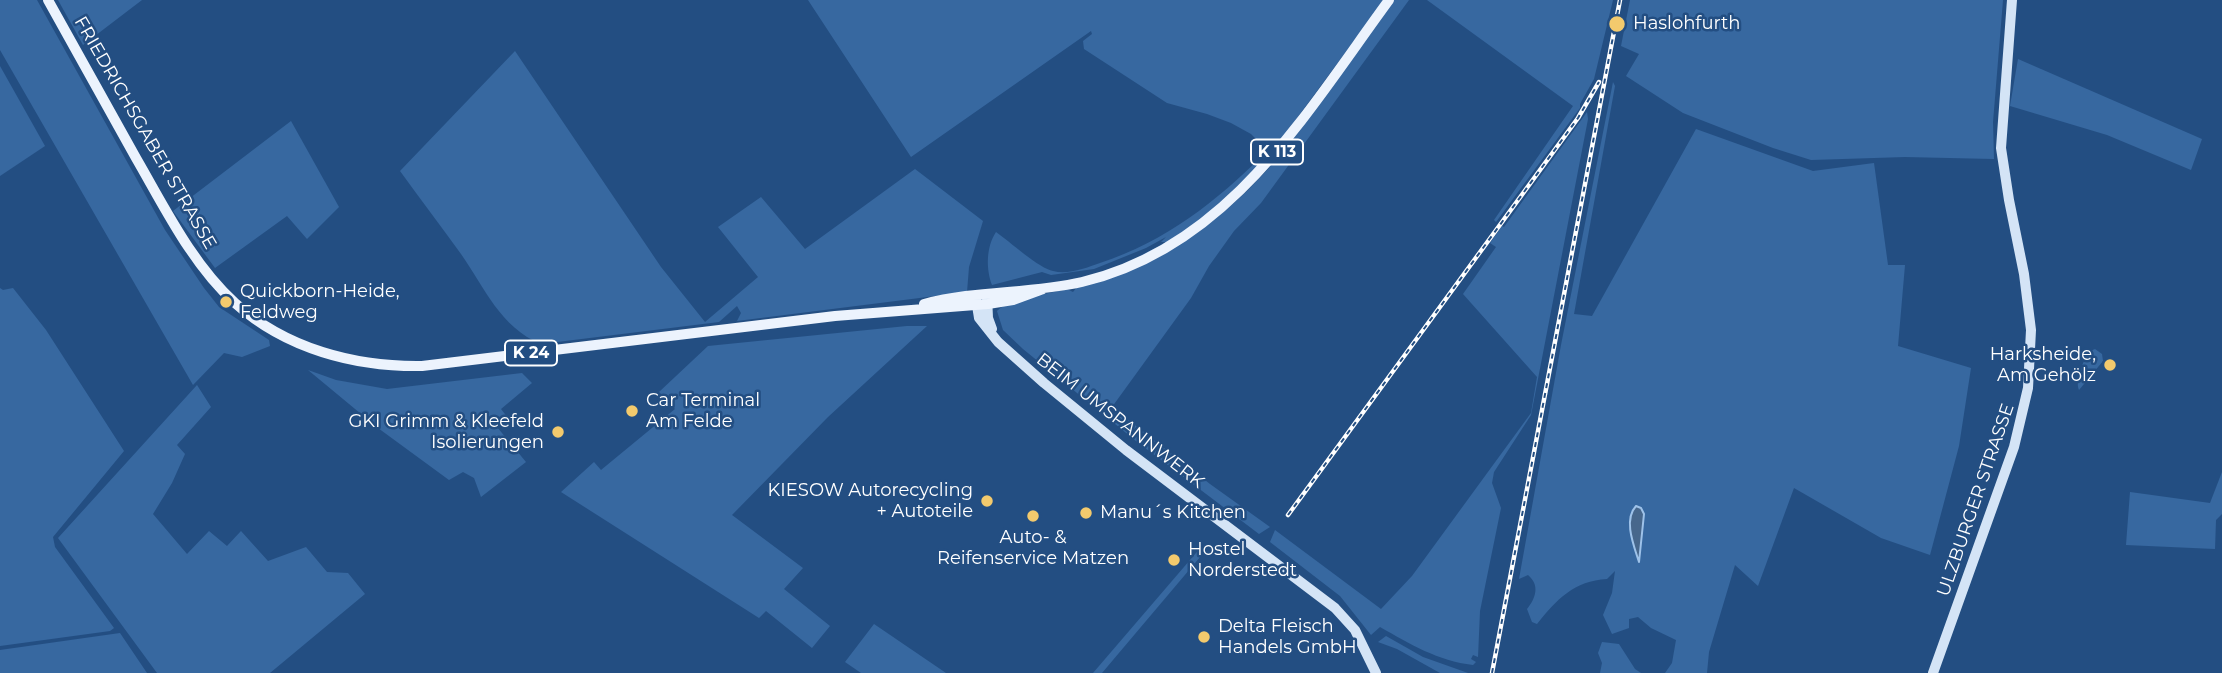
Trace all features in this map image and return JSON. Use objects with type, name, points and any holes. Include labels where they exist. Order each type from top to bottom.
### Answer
[{"type":"main road","name":"FRIEDRICHSGABER STRASSE","points":[[48,0],[193,254],[233,302],[280,335],[316,350],[352,360],[408,366],[693,333]]},
{"type":"main road","name":"K 113","points":[[693,333],[908,309],[941,300],[1013,300],[1043,289],[1082,282],[1130,266],[1182,238],[1222,209],[1271,160],[1389,0]]},
{"type":"main road","name":"ULZBURGER STRASSE","points":[[1933,673],[2014,447],[2023,417],[2030,376],[2031,315],[2001,148],[2012,0]]},
{"type":"main road","name":"BEIM UMSPANNWERK","points":[[982,299],[994,337],[1044,383],[1126,450],[1335,608],[1355,630],[1376,673]]},
{"type":"shaded area","points":[[0,0],[37,0],[165,230],[204,288],[219,307],[269,340],[270,346],[242,357],[224,353],[193,385],[0,50]]},
{"type":"shaded area","points":[[58,0],[142,0],[83,45]]},
{"type":"shaded area","points":[[808,0],[1384,0],[1266,160],[1203,219],[1167,242],[1161,242],[1166,237],[1094,269],[1051,275],[1042,272],[992,285],[988,258],[990,244],[996,232],[1047,269],[1065,272],[1083,269],[1124,254],[1168,232],[1208,204],[1246,172],[1264,154],[1265,148],[1251,134],[1231,123],[1167,103],[1084,49],[1083,41],[1092,34],[1091,31],[911,157]]},
{"type":"shaded area","points":[[1393,0],[1409,0],[1261,203],[1234,231],[1209,266],[1191,298],[1112,407],[1270,527],[1259,534],[1136,441],[1023,349],[1003,330],[997,311],[1010,303],[1030,297],[1067,289],[1073,292],[1077,287],[1225,211],[1268,169]]},
{"type":"shaded area","points":[[1427,0],[1613,0],[1594,79],[1580,108],[1496,222],[1494,220],[1573,106]]},
{"type":"shaded area","points":[[1630,0],[2003,0],[1993,122],[1994,159],[1905,157],[1811,160],[1683,113],[1626,76],[1639,54],[1621,46]]},
{"type":"shaded area","points":[[515,51],[661,267],[705,322],[758,277],[718,227],[761,197],[805,249],[915,169],[983,221],[969,267],[967,292],[737,321],[741,313],[737,306],[719,322],[541,344],[527,337],[504,317],[400,171]]},
{"type":"shaded area","points":[[2018,59],[2202,139],[2191,170],[2107,135],[2010,106]]},
{"type":"shaded area","points":[[0,66],[45,146],[0,176]]},
{"type":"shaded area","points":[[1613,82],[1615,86],[1574,314],[1592,316],[1696,129],[1813,171],[1874,163],[1888,265],[1905,265],[1898,346],[1971,368],[1959,446],[1930,555],[1881,538],[1794,488],[1758,586],[1735,565],[1709,652],[1707,673],[1665,673],[1672,663],[1676,640],[1651,628],[1638,617],[1629,619],[1629,628],[1612,634],[1603,615],[1612,593],[1615,571],[1607,579],[1585,583],[1567,593],[1537,624],[1532,622],[1527,609],[1533,600],[1534,583],[1528,575],[1519,579],[1561,345]]},
{"type":"shaded area","points":[[1587,112],[1588,119],[1531,415],[1494,472],[1492,483],[1501,508],[1480,611],[1478,657],[1473,655],[1471,659],[1476,662],[1473,665],[1436,656],[1380,627],[1371,635],[1340,596],[1270,542],[1275,530],[1381,609],[1412,576],[1531,413],[1537,377],[1463,294],[1496,247],[1490,243]]},
{"type":"shaded area","points":[[291,121],[339,207],[307,239],[287,216],[215,268],[173,211]]},
{"type":"shaded area","points":[[0,288],[13,288],[46,330],[124,451],[53,537],[55,547],[114,628],[110,631],[0,646]]},
{"type":"shaded area","points":[[927,326],[828,417],[732,515],[803,568],[784,589],[830,626],[812,648],[766,611],[759,618],[561,492],[594,462],[601,470],[675,409],[659,392],[708,346]]},
{"type":"shaded area","points":[[2095,349],[2102,354],[2103,361],[2079,390],[2078,381],[2082,366],[2088,352]]},
{"type":"shaded area","points":[[308,370],[336,380],[387,389],[522,373],[532,383],[501,409],[508,418],[497,427],[526,462],[481,497],[474,478],[463,472],[449,480],[378,428]]},
{"type":"shaded area","points":[[197,385],[211,407],[177,445],[185,454],[172,483],[153,514],[187,554],[209,531],[227,546],[241,531],[268,561],[306,547],[327,572],[348,573],[365,594],[270,673],[157,673],[58,538]]},
{"type":"shaded area","points":[[2222,472],[2222,514],[2216,520],[2215,549],[2126,545],[2130,492],[2210,503]]},
{"type":"shaded area","points":[[1636,506],[1641,508],[1644,514],[1639,562],[1630,526],[1630,518]]},
{"type":"shaded area","points":[[1202,546],[1206,550],[1102,673],[1093,673]]},
{"type":"shaded area","points":[[874,624],[946,673],[861,673],[845,662]]},
{"type":"shaded area","points":[[120,633],[147,673],[0,673],[0,650]]},
{"type":"shaded area","points":[[1386,636],[1423,657],[1468,673],[1440,673],[1397,649],[1378,642]]},
{"type":"shaded area","points":[[1602,642],[1619,644],[1635,669],[1641,673],[1600,673],[1602,663],[1598,653]]},
{"type":"railway","points":[[1492,673],[1620,0]]},
{"type":"railway","points":[[1288,515],[1578,118],[1599,82]]},
{"type":"place","name":"Haslohfurth","points":[[1617,24]]},
{"type":"place","name":"Quickborn-Heide, Feldweg","points":[[226,302]]},
{"type":"place","name":"Harksheide, Am Gehölz","points":[[2110,365]]},
{"type":"place","name":"Car Terminal Am Felde","points":[[632,411]]},
{"type":"place","name":"GKI Grimm & Kleefeld Isolierungen","points":[[558,432]]},
{"type":"place","name":"KIESOW Autorecycling + Autoteile","points":[[987,501]]},
{"type":"place","name":"Manu´s Kitchen","points":[[1086,513]]},
{"type":"place","name":"Auto- & Reifenservice Matzen","points":[[1033,516]]},
{"type":"place","name":"Hostel Norderstedt","points":[[1174,560]]},
{"type":"place","name":"Delta Fleisch Handels GmbH","points":[[1204,637]]}]
